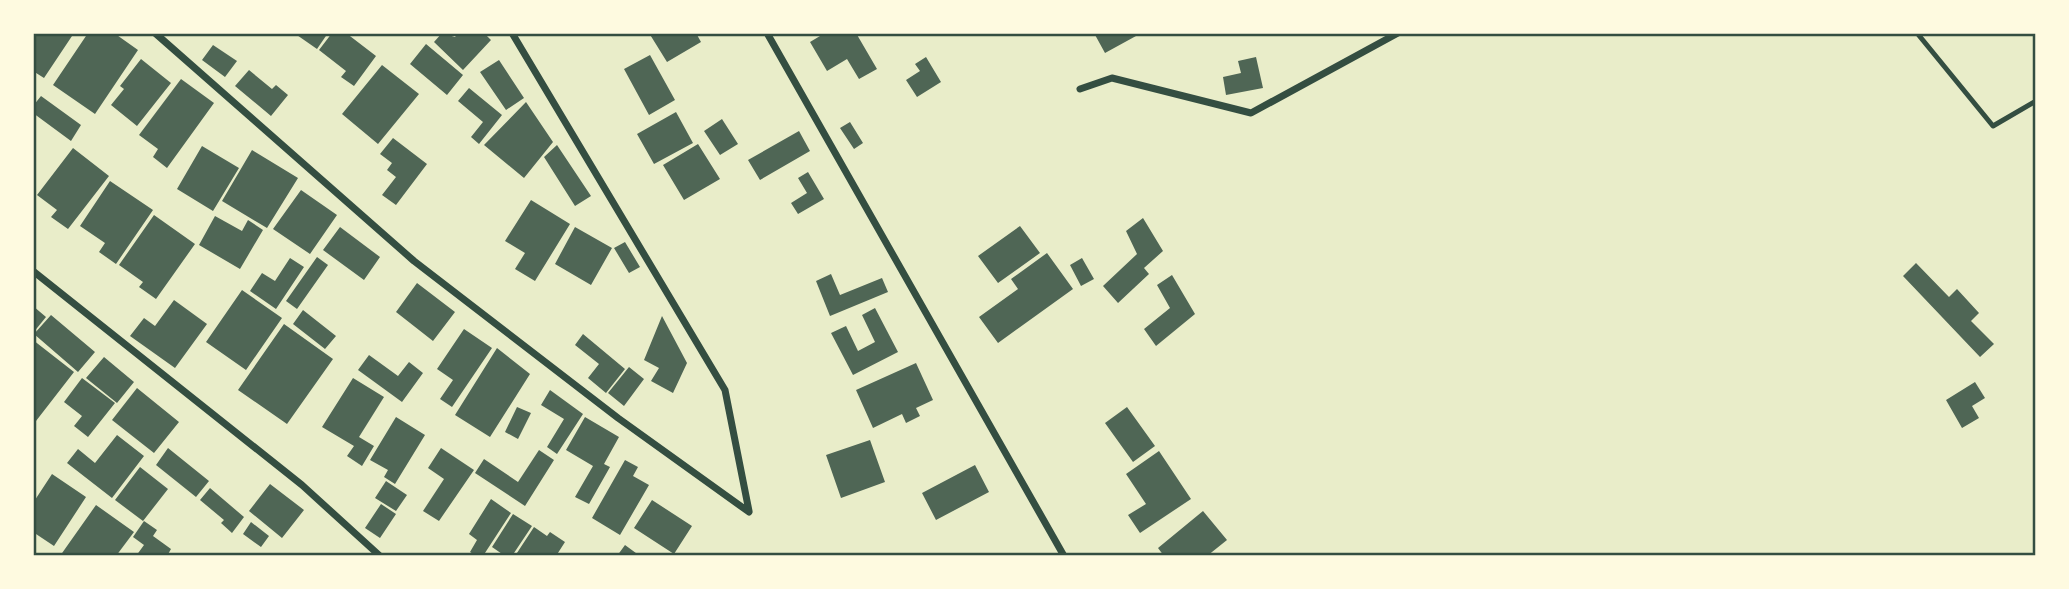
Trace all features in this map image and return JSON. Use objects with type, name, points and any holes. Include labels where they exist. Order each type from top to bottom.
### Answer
[{"type":"street","points":[[155,33],[414,261],[618,418],[749,512],[725,390],[512,33]]},
{"type":"street","points":[[767,33],[1064,556]]},
{"type":"street","points":[[1080,89],[1112,78],[1251,113],[1398,33]]},
{"type":"street","points":[[33,271],[302,485],[380,556]]},
{"type":"lane","points":[[1917,33],[1993,126],[2036,101]]},
{"type":"building","points":[[33,33],[74,33],[44,78],[33,71]]},
{"type":"building","points":[[88,33],[114,33],[138,50],[95,114],[53,85]]},
{"type":"building","points":[[294,33],[328,33],[317,49]]},
{"type":"building","points":[[332,33],[346,33],[376,56],[354,86],[341,77],[346,71],[319,50]]},
{"type":"building","points":[[442,33],[455,37],[458,33],[484,33],[491,40],[463,70],[434,42]]},
{"type":"building","points":[[649,33],[696,33],[701,42],[667,62]]},
{"type":"building","points":[[825,33],[856,33],[877,69],[859,79],[847,59],[827,71],[810,42]]},
{"type":"building","points":[[1094,33],[1135,33],[1136,36],[1105,53]]},
{"type":"building","points":[[426,44],[463,75],[447,95],[410,64]]},
{"type":"building","points":[[213,45],[237,61],[225,77],[202,60]]},
{"type":"building","points":[[650,55],[675,100],[649,115],[624,69]]},
{"type":"building","points":[[926,57],[941,82],[917,97],[906,80],[920,71],[915,64]]},
{"type":"building","points":[[1256,57],[1263,88],[1226,95],[1223,77],[1241,73],[1238,61]]},
{"type":"building","points":[[141,59],[171,83],[137,126],[111,105],[124,89],[120,86]]},
{"type":"building","points":[[499,60],[524,98],[506,110],[480,72]]},
{"type":"building","points":[[382,65],[419,94],[378,144],[342,114]]},
{"type":"building","points":[[249,70],[272,89],[276,85],[288,95],[271,116],[235,86]]},
{"type":"building","points":[[181,79],[214,103],[167,168],[153,157],[158,149],[139,135]]},
{"type":"building","points":[[469,88],[502,115],[479,144],[471,137],[483,122],[458,101]]},
{"type":"building","points":[[41,96],[81,125],[71,141],[33,113],[33,106]]},
{"type":"building","points":[[526,102],[553,142],[524,178],[484,145]]},
{"type":"building","points":[[676,112],[693,143],[654,164],[637,134]]},
{"type":"building","points":[[722,119],[738,144],[720,155],[704,131]]},
{"type":"building","points":[[850,122],[863,143],[854,149],[840,128]]},
{"type":"building","points":[[799,131],[810,151],[760,180],[748,160]]},
{"type":"building","points":[[393,138],[427,164],[396,205],[382,195],[396,177],[387,170],[392,163],[380,154]]},
{"type":"building","points":[[698,144],[720,179],[684,200],[663,165]]},
{"type":"building","points":[[557,145],[591,196],[575,206],[544,157]]},
{"type":"building","points":[[202,146],[239,168],[213,211],[177,189]]},
{"type":"building","points":[[73,148],[109,176],[68,229],[51,217],[57,210],[37,195]]},
{"type":"building","points":[[252,150],[298,178],[267,228],[222,201]]},
{"type":"building","points":[[808,172],[824,199],[798,214],[791,203],[807,193],[798,178]]},
{"type":"building","points":[[110,181],[153,210],[116,264],[99,252],[105,243],[80,226]]},
{"type":"building","points":[[301,190],[337,215],[310,254],[273,229]]},
{"type":"building","points":[[531,200],[570,224],[535,281],[515,269],[525,253],[505,241]]},
{"type":"building","points":[[154,215],[195,244],[156,299],[139,287],[143,282],[119,265]]},
{"type":"building","points":[[215,216],[242,231],[248,220],[263,230],[240,269],[199,245]]},
{"type":"building","points":[[1143,218],[1163,251],[1144,268],[1149,274],[1118,303],[1103,286],[1137,254],[1126,231]]},
{"type":"building","points":[[1020,226],[1040,253],[998,283],[978,256]]},
{"type":"building","points":[[340,227],[380,257],[364,280],[323,250]]},
{"type":"building","points":[[575,227],[612,248],[591,285],[555,264]]},
{"type":"building","points":[[625,242],[640,267],[629,273],[614,248]]},
{"type":"building","points":[[1047,253],[1073,289],[998,343],[979,317],[1018,289],[1011,279]]},
{"type":"building","points":[[317,257],[328,265],[297,309],[286,301]]},
{"type":"building","points":[[290,258],[304,267],[276,309],[250,291],[262,273],[275,281]]},
{"type":"building","points":[[1082,258],[1094,279],[1081,286],[1070,265]]},
{"type":"building","points":[[1916,263],[1949,297],[1957,289],[1979,313],[1971,321],[1994,344],[1980,357],[1903,276]]},
{"type":"building","points":[[831,274],[840,295],[882,278],[888,292],[830,316],[816,281]]},
{"type":"building","points":[[1172,275],[1195,314],[1156,346],[1144,329],[1170,308],[1157,285]]},
{"type":"building","points":[[417,283],[455,312],[433,341],[396,312]]},
{"type":"building","points":[[242,290],[282,318],[246,370],[206,342]]},
{"type":"building","points":[[174,300],[207,324],[175,368],[130,336],[144,318],[155,326]]},
{"type":"building","points":[[33,306],[46,317],[33,333]]},
{"type":"building","points":[[875,308],[898,352],[853,375],[831,333],[846,326],[858,351],[875,342],[862,315]]},
{"type":"building","points":[[303,310],[336,336],[325,349],[293,324]]},
{"type":"building","points":[[51,315],[95,352],[78,372],[34,334]]},
{"type":"building","points":[[662,316],[687,363],[673,393],[651,381],[659,368],[644,360]]},
{"type":"building","points":[[284,324],[333,359],[287,424],[238,390]]},
{"type":"building","points":[[464,329],[492,348],[452,407],[440,399],[453,380],[437,369]]},
{"type":"building","points":[[583,334],[625,369],[606,393],[588,378],[599,364],[575,345]]},
{"type":"building","points":[[33,340],[74,372],[36,421],[33,418]]},
{"type":"building","points":[[497,348],[530,374],[490,437],[455,415]]},
{"type":"building","points":[[369,355],[398,376],[409,362],[423,373],[402,402],[358,370]]},
{"type":"building","points":[[104,357],[134,382],[117,403],[86,378]]},
{"type":"building","points":[[916,363],[933,400],[916,408],[920,416],[906,423],[902,414],[873,428],[856,390]]},
{"type":"building","points":[[629,367],[644,379],[624,406],[608,393]]},
{"type":"building","points":[[82,378],[115,403],[88,437],[74,426],[82,416],[64,402]]},
{"type":"building","points":[[353,378],[384,397],[359,437],[374,446],[362,466],[347,456],[354,446],[322,427]]},
{"type":"building","points":[[1975,382],[1985,398],[1972,406],[1979,418],[1962,428],[1946,400]]},
{"type":"building","points":[[137,388],[179,422],[154,453],[112,420]]},
{"type":"building","points":[[550,390],[583,414],[557,454],[547,447],[564,419],[541,405]]},
{"type":"building","points":[[517,407],[531,413],[518,439],[505,432]]},
{"type":"building","points":[[1127,407],[1155,446],[1133,462],[1105,423]]},
{"type":"building","points":[[396,417],[425,435],[395,484],[384,477],[388,470],[370,460]]},
{"type":"building","points":[[585,417],[619,437],[604,464],[610,467],[589,504],[575,497],[593,466],[566,450]]},
{"type":"building","points":[[117,435],[144,456],[112,498],[67,463],[78,449],[95,463]]},
{"type":"building","points":[[870,440],[885,482],[841,498],[826,455]]},
{"type":"building","points":[[168,448],[209,481],[196,497],[156,465]]},
{"type":"building","points":[[441,448],[474,470],[439,521],[423,511],[444,479],[428,468]]},
{"type":"building","points":[[539,450],[554,460],[525,506],[475,473],[484,459],[518,482]]},
{"type":"building","points":[[1159,451],[1191,499],[1140,533],[1128,515],[1146,504],[1126,474]]},
{"type":"building","points":[[625,460],[638,467],[633,476],[649,485],[620,535],[592,518]]},
{"type":"building","points":[[975,465],[989,492],[936,520],[922,493]]},
{"type":"building","points":[[140,467],[168,489],[143,521],[115,500]]},
{"type":"building","points":[[52,474],[86,497],[54,546],[33,532],[33,503]]},
{"type":"building","points":[[386,481],[407,495],[396,511],[375,498]]},
{"type":"building","points":[[270,484],[304,510],[282,538],[249,511]]},
{"type":"building","points":[[210,488],[244,517],[232,533],[221,523],[224,520],[200,500]]},
{"type":"building","points":[[491,499],[511,513],[483,556],[476,556],[470,552],[477,540],[469,534]]},
{"type":"building","points":[[652,500],[692,526],[674,554],[634,528]]},
{"type":"building","points":[[381,504],[396,514],[380,538],[365,528]]},
{"type":"building","points":[[96,505],[134,532],[116,556],[60,556]]},
{"type":"building","points":[[1203,511],[1227,540],[1207,556],[1164,556],[1158,548]]},
{"type":"building","points":[[513,514],[532,526],[512,556],[505,556],[492,547]]},
{"type":"building","points":[[144,521],[157,530],[153,536],[171,549],[167,556],[136,556],[144,545],[133,537]]},
{"type":"building","points":[[251,522],[269,536],[261,547],[243,534]]},
{"type":"building","points":[[534,527],[547,536],[550,532],[565,542],[556,556],[515,556]]},
{"type":"building","points":[[625,545],[640,556],[617,556]]}]
